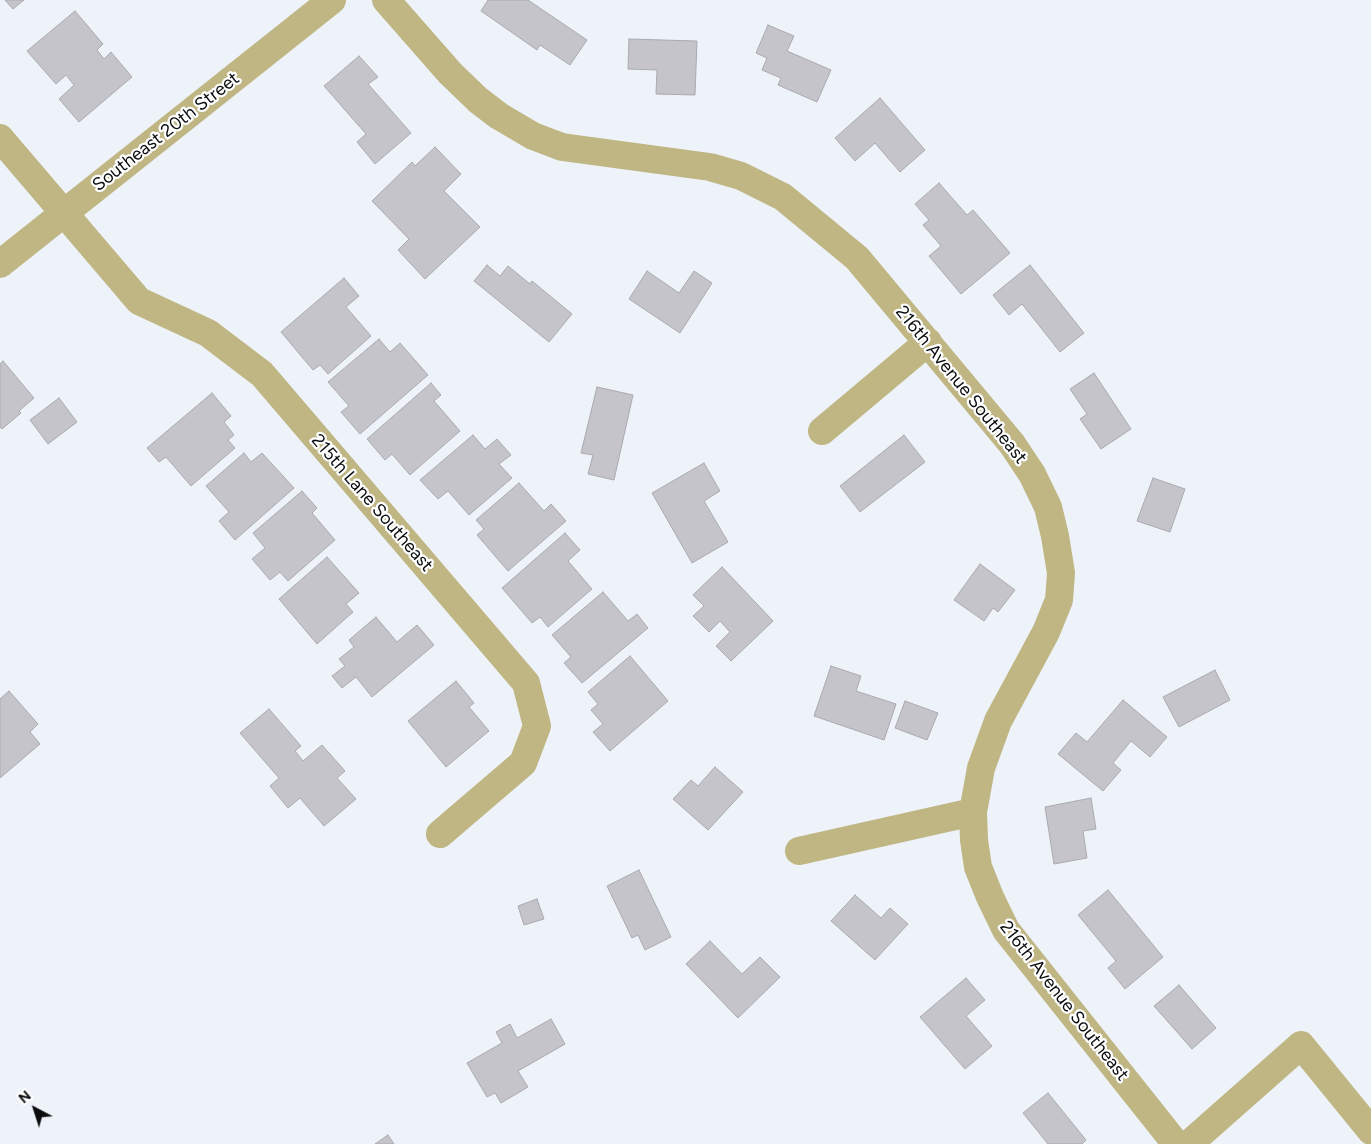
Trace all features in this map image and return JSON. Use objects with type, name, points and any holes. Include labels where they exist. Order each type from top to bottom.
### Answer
[{"type":"street","name":"Southeast 20th Street","points":[[0,264],[332,0]]},
{"type":"street","name":"216th Avenue Southeast","points":[[386,0],[450,73],[478,100],[499,116],[533,136],[562,147],[710,166],[741,176],[782,197],[857,258],[1012,444],[1032,474],[1048,507],[1061,573],[1058,600],[1046,632],[998,721],[982,768],[973,812],[974,840],[978,867],[1006,930],[1176,1144]]},
{"type":"street","name":"215th Lane Southeast","points":[[0,138],[139,301],[208,333],[262,374],[526,683],[537,726],[523,763],[440,834]]},
{"type":"street","points":[[822,431],[928,342]]},
{"type":"street","points":[[800,851],[973,812]]},
{"type":"street","points":[[1189,1144],[1301,1045],[1371,1131]]},
{"type":"building","points":[[5,0],[24,0],[13,9]]},
{"type":"building","points":[[488,0],[528,0],[587,40],[570,65],[540,45],[537,50],[481,11]]},
{"type":"building","points":[[75,11],[103,44],[97,50],[104,59],[111,52],[132,77],[79,122],[59,99],[74,85],[66,75],[56,84],[27,51]]},
{"type":"building","points":[[768,25],[794,36],[787,51],[831,70],[817,102],[778,85],[781,78],[762,70],[767,58],[756,53]]},
{"type":"building","points":[[629,39],[697,41],[695,95],[656,94],[657,70],[628,69]]},
{"type":"building","points":[[359,56],[378,77],[368,84],[411,133],[375,164],[357,142],[366,134],[324,86]]},
{"type":"building","points":[[880,98],[925,150],[900,172],[875,143],[855,161],[835,138]]},
{"type":"building","points":[[435,147],[461,174],[444,191],[480,227],[425,279],[398,250],[409,239],[372,201],[412,162],[415,166]]},
{"type":"building","points":[[939,183],[967,215],[973,210],[1010,253],[961,294],[929,256],[941,246],[923,225],[929,220],[915,204]]},
{"type":"building","points":[[487,265],[500,276],[508,266],[530,284],[532,281],[572,314],[549,342],[474,281]]},
{"type":"building","points":[[1030,265],[1084,333],[1060,352],[1022,304],[1009,315],[993,295]]},
{"type":"building","points":[[647,271],[679,293],[694,271],[712,283],[680,333],[629,299]]},
{"type":"building","points":[[344,278],[359,296],[346,307],[371,336],[328,374],[320,365],[313,370],[281,332]]},
{"type":"building","points":[[379,339],[390,352],[400,343],[428,375],[360,434],[341,412],[349,406],[328,382]]},
{"type":"building","points":[[3,361],[34,398],[19,411],[21,413],[2,429],[0,427],[0,364]]},
{"type":"building","points":[[1094,373],[1131,429],[1101,449],[1080,419],[1087,414],[1070,389]]},
{"type":"building","points":[[431,383],[441,395],[434,401],[460,431],[410,475],[392,454],[385,460],[367,439]]},
{"type":"building","points":[[597,387],[633,395],[614,480],[588,474],[593,455],[581,453]]},
{"type":"building","points":[[212,393],[231,416],[224,422],[234,435],[228,440],[235,448],[191,486],[166,457],[159,462],[147,448]]},
{"type":"building","points":[[59,398],[77,422],[48,444],[30,420]]},
{"type":"building","points":[[473,435],[485,449],[497,439],[511,455],[499,464],[512,478],[469,515],[448,491],[438,499],[420,480]]},
{"type":"building","points":[[904,435],[925,462],[860,512],[840,486]]},
{"type":"building","points":[[244,453],[251,462],[262,453],[294,488],[235,540],[219,521],[229,512],[206,486]]},
{"type":"building","points":[[704,463],[720,491],[704,501],[728,542],[692,563],[652,493]]},
{"type":"building","points":[[1153,478],[1185,489],[1170,532],[1137,521]]},
{"type":"building","points":[[519,483],[544,511],[551,504],[566,521],[508,571],[477,535],[484,529],[476,520]]},
{"type":"building","points":[[302,491],[317,508],[312,513],[335,540],[288,581],[280,572],[270,580],[252,559],[265,548],[253,533]]},
{"type":"building","points":[[565,533],[580,550],[568,561],[592,589],[548,627],[540,617],[532,623],[502,588]]},
{"type":"building","points":[[327,557],[359,593],[346,604],[353,612],[317,644],[279,599]]},
{"type":"building","points":[[980,564],[1015,590],[998,612],[993,608],[984,621],[954,600]]},
{"type":"building","points":[[722,567],[773,621],[731,661],[716,646],[730,632],[720,621],[709,632],[693,616],[704,606],[693,595]]},
{"type":"building","points":[[603,592],[628,621],[637,614],[648,628],[582,683],[564,663],[571,657],[552,635]]},
{"type":"building","points":[[376,617],[397,642],[417,625],[434,645],[372,697],[356,677],[342,688],[332,676],[345,666],[339,659],[354,647],[349,640]]},
{"type":"building","points":[[630,656],[668,701],[610,751],[593,732],[603,724],[591,710],[598,704],[588,692]]},
{"type":"building","points":[[831,666],[861,676],[856,691],[896,704],[884,740],[814,716]]},
{"type":"building","points":[[1215,670],[1230,700],[1179,727],[1163,697]]},
{"type":"building","points":[[456,681],[474,703],[469,707],[489,731],[446,767],[408,721]]},
{"type":"building","points":[[9,691],[38,724],[30,732],[40,744],[0,778],[0,699]]},
{"type":"building","points":[[1123,700],[1167,737],[1150,757],[1131,741],[1113,763],[1121,770],[1103,791],[1058,754],[1076,733],[1087,742]]},
{"type":"building","points":[[905,701],[938,713],[927,740],[895,728]]},
{"type":"building","points":[[269,709],[301,746],[295,751],[303,761],[322,745],[345,771],[337,778],[356,799],[324,826],[300,798],[288,808],[270,786],[279,778],[240,733]]},
{"type":"building","points":[[715,767],[743,792],[708,830],[673,799],[691,780],[698,786]]},
{"type":"building","points":[[1091,798],[1096,829],[1083,831],[1087,858],[1054,864],[1045,807]]},
{"type":"building","points":[[639,870],[671,937],[645,950],[638,935],[632,938],[607,886]]},
{"type":"building","points":[[1108,890],[1163,957],[1125,989],[1108,968],[1116,961],[1078,915]]},
{"type":"building","points":[[855,895],[881,918],[890,908],[908,924],[875,960],[831,921]]},
{"type":"building","points":[[537,899],[544,919],[524,925],[518,906]]},
{"type":"building","points":[[710,941],[742,974],[760,957],[780,977],[738,1018],[686,964]]},
{"type":"building","points":[[966,978],[985,1000],[966,1016],[992,1046],[965,1069],[920,1017]]},
{"type":"building","points":[[1179,985],[1216,1028],[1192,1049],[1154,1006]]},
{"type":"building","points":[[551,1019],[565,1044],[518,1071],[528,1087],[501,1103],[495,1093],[487,1097],[467,1063],[502,1043],[496,1032],[510,1024],[517,1038]]},
{"type":"building","points":[[1048,1093],[1086,1140],[1082,1144],[1048,1144],[1023,1113]]},
{"type":"building","points":[[388,1135],[394,1144],[375,1144]]}]
